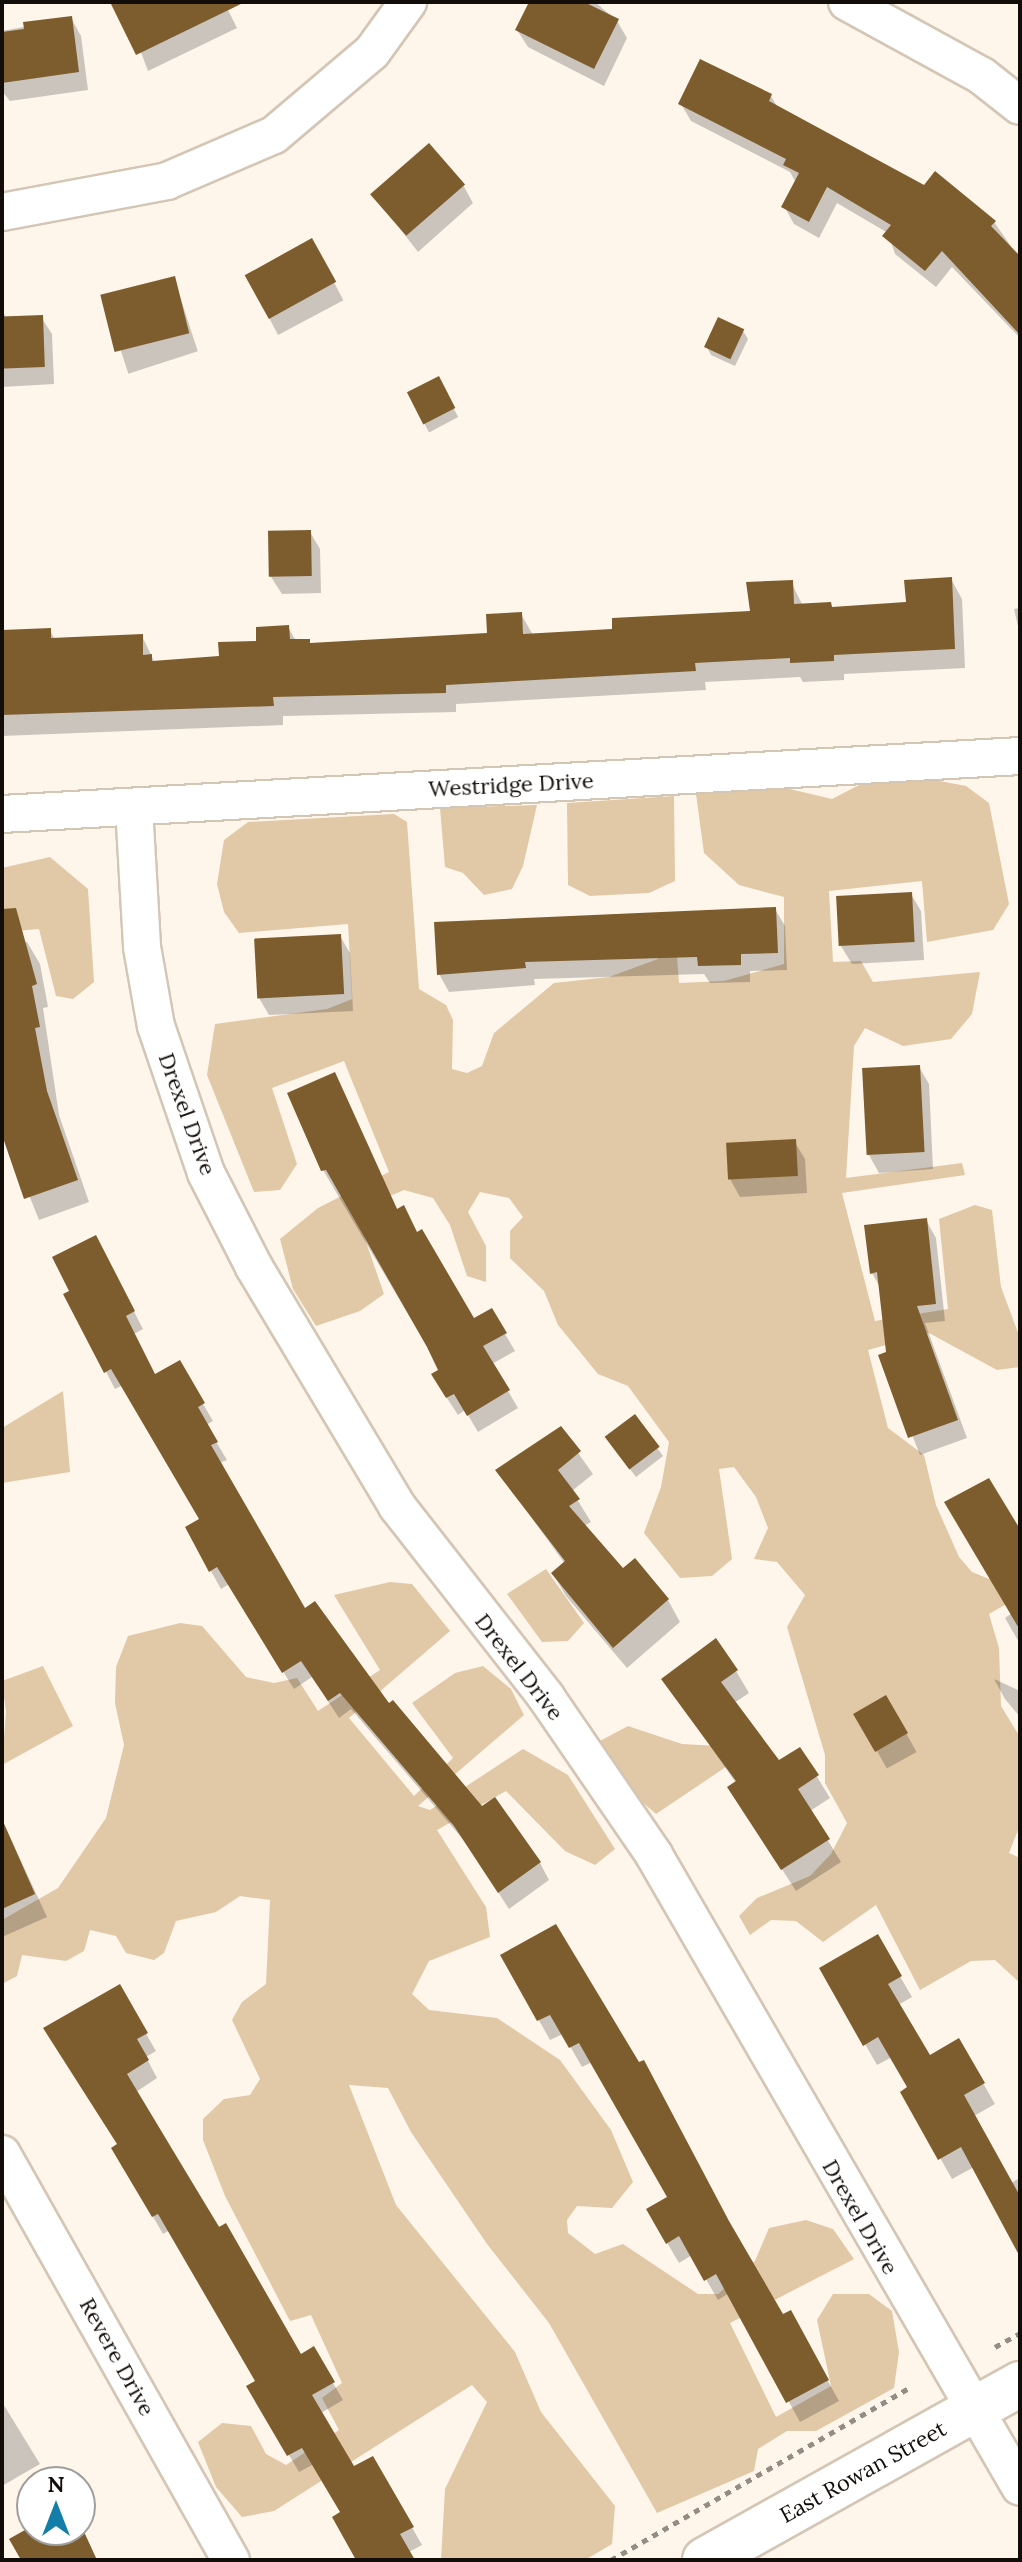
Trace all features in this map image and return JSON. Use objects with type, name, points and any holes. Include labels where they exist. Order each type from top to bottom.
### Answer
[{"type":"street","points":[[2,212],[167,181],[274,135],[372,52],[408,2]]},
{"type":"street","points":[[847,2],[982,76],[1020,106]]},
{"type":"street","name":"Westridge Drive","points":[[2,814],[1020,756]]},
{"type":"street","name":"Drexel Drive","points":[[134,807],[142,947],[156,1026],[206,1173],[254,1267],[397,1506],[546,1697],[654,1855],[1020,2487]]},
{"type":"street","name":"Revere Drive","points":[[2,2154],[231,2560]]},
{"type":"street","name":"East Rowan Street","points":[[705,2560],[1020,2384]]},
{"type":"path","points":[[983,2354],[1020,2333]]},
{"type":"path","points":[[611,2560],[911,2387]]},
{"type":"shaded area","points":[[929,779],[966,786],[989,803],[1009,904],[993,930],[927,942],[922,881],[829,891],[833,962],[861,961],[873,982],[980,972],[972,1014],[951,1039],[903,1046],[865,1028],[854,1046],[846,1178],[962,1163],[965,1175],[842,1193],[875,1321],[948,1309],[939,1219],[975,1205],[992,1210],[1001,1287],[1020,1338],[1020,1367],[997,1370],[929,1333],[868,1350],[888,1428],[924,1455],[936,1505],[959,1557],[972,1572],[989,1579],[1020,1563],[1020,1596],[989,1614],[999,1648],[1001,1706],[1020,1737],[1020,1825],[1009,1853],[1020,1858],[1020,1983],[995,1960],[971,1961],[920,1990],[876,1905],[823,1942],[796,1921],[771,1920],[750,1935],[739,1916],[757,1898],[810,1876],[831,1854],[847,1823],[825,1783],[825,1755],[787,1627],[805,1595],[777,1562],[754,1559],[768,1528],[756,1497],[734,1467],[719,1469],[732,1559],[712,1576],[680,1578],[644,1533],[661,1487],[669,1442],[628,1386],[598,1374],[558,1325],[544,1291],[510,1258],[510,1231],[523,1217],[509,1198],[480,1192],[468,1212],[486,1246],[486,1282],[467,1276],[450,1225],[433,1198],[404,1190],[378,1201],[358,1219],[384,1294],[360,1311],[316,1326],[293,1289],[280,1239],[318,1208],[389,1172],[344,1061],[272,1088],[297,1164],[280,1190],[254,1192],[207,1075],[215,1024],[327,1009],[352,999],[348,924],[239,933],[224,912],[217,884],[224,840],[248,822],[394,814],[407,822],[419,989],[446,1005],[453,1020],[452,1069],[467,1073],[482,1066],[494,1033],[554,983],[609,977],[658,959],[665,926],[675,931],[679,983],[724,981],[784,964],[784,897],[739,885],[704,853],[696,794],[777,786],[832,799],[861,784]]},
{"type":"shaded area","points":[[674,796],[675,881],[649,893],[590,896],[568,885],[567,803]]},
{"type":"shaded area","points":[[537,805],[523,866],[512,889],[484,895],[463,873],[445,867],[440,808]]},
{"type":"shaded area","points":[[50,857],[88,889],[94,982],[73,999],[56,996],[39,929],[2,932],[2,868]]},
{"type":"shaded area","points":[[63,1391],[70,1472],[2,1483],[2,1428]]},
{"type":"shaded area","points":[[546,1569],[584,1623],[568,1641],[542,1642],[507,1594]]},
{"type":"shaded area","points":[[390,1582],[412,1584],[450,1631],[349,1718],[414,1796],[453,1758],[412,1703],[455,1673],[483,1666],[511,1689],[524,1715],[418,1806],[430,1810],[523,1749],[568,1775],[615,1849],[595,1865],[565,1851],[506,1791],[437,1830],[486,1907],[490,1937],[429,1961],[412,1994],[429,2010],[497,2018],[560,2060],[611,2130],[633,2182],[612,2208],[577,2206],[567,2220],[568,2233],[595,2254],[623,2244],[698,2294],[718,2294],[755,2261],[769,2228],[806,2220],[833,2229],[854,2259],[730,2323],[776,2417],[831,2386],[817,2320],[833,2294],[869,2294],[892,2311],[899,2352],[894,2388],[816,2431],[787,2431],[758,2449],[754,2471],[657,2513],[549,2323],[487,2244],[411,2132],[388,2088],[349,2085],[396,2205],[515,2352],[541,2412],[615,2506],[612,2544],[585,2560],[441,2560],[445,2489],[487,2402],[472,2385],[274,2511],[242,2517],[216,2487],[198,2442],[222,2423],[251,2426],[266,2454],[286,2465],[339,2430],[322,2398],[342,2383],[311,2315],[290,2321],[225,2196],[203,2140],[203,2119],[224,2099],[250,2095],[260,2079],[232,2020],[242,2002],[266,1984],[270,1900],[240,1896],[216,1912],[176,1921],[164,1953],[154,1960],[126,1953],[116,1936],[90,1930],[84,1951],[66,1961],[22,1955],[17,1976],[2,1984],[2,1920],[58,1888],[106,1818],[124,1745],[115,1703],[116,1667],[128,1636],[180,1623],[202,1626],[246,1677],[274,1683],[297,1678],[318,1711],[380,1670],[334,1595]]},
{"type":"shaded area","points":[[43,1666],[73,1726],[2,1765],[6,1712],[2,1681]]},
{"type":"shaded area","points":[[628,1726],[682,1744],[754,1748],[656,1814],[596,1762],[598,1742]]},
{"type":"building","points":[[110,2],[245,2],[136,55]]},
{"type":"building","points":[[529,2],[584,2],[619,19],[594,69],[515,30]]},
{"type":"building","points":[[72,16],[79,72],[2,83],[2,32],[24,29],[23,22]]},
{"type":"building","points":[[700,59],[772,94],[769,101],[924,185],[935,171],[996,221],[991,226],[1020,256],[1020,335],[942,251],[925,271],[882,236],[891,225],[827,187],[809,222],[781,207],[799,173],[783,165],[786,159],[678,104]]},
{"type":"building","points":[[429,143],[465,185],[406,236],[370,194]]},
{"type":"building","points":[[312,238],[336,282],[269,319],[245,275]]},
{"type":"building","points":[[175,276],[189,333],[115,352],[100,295]]},
{"type":"building","points":[[43,315],[45,367],[4,368],[2,316]]},
{"type":"building","points":[[718,317],[744,329],[730,359],[704,347]]},
{"type":"building","points":[[439,376],[455,408],[423,424],[407,392]]},
{"type":"building","points":[[311,530],[312,576],[269,577],[268,531]]},
{"type":"building","points":[[952,577],[955,649],[834,655],[834,661],[790,663],[790,658],[695,663],[696,671],[446,685],[446,693],[273,697],[274,706],[2,715],[2,630],[51,628],[51,638],[143,634],[143,655],[152,654],[152,661],[219,656],[218,642],[256,641],[256,627],[289,625],[290,639],[310,639],[310,643],[487,633],[486,614],[522,612],[523,634],[612,629],[612,618],[750,611],[746,582],[793,580],[794,604],[831,602],[832,607],[906,602],[904,580]]},
{"type":"building","points":[[912,892],[915,942],[839,946],[836,896]]},
{"type":"building","points":[[776,907],[778,953],[741,954],[741,965],[698,966],[697,957],[525,962],[526,968],[437,975],[434,922]]},
{"type":"building","points":[[16,908],[37,984],[32,986],[40,1027],[35,1028],[47,1091],[78,1180],[24,1199],[2,1135],[2,909]]},
{"type":"building","points":[[341,934],[344,994],[257,998],[254,939]]},
{"type":"building","points":[[920,1065],[925,1152],[867,1155],[862,1068]]},
{"type":"building","points":[[335,1072],[397,1209],[404,1205],[417,1232],[422,1229],[474,1318],[492,1308],[507,1333],[483,1346],[510,1390],[467,1416],[454,1394],[446,1398],[431,1374],[438,1370],[427,1347],[326,1170],[321,1171],[287,1093]]},
{"type":"building","points":[[796,1139],[798,1176],[728,1180],[726,1143]]},
{"type":"building","points":[[927,1218],[936,1304],[917,1306],[958,1420],[908,1438],[878,1355],[886,1352],[877,1272],[870,1274],[864,1225]]},
{"type":"building","points":[[96,1235],[135,1311],[126,1316],[155,1374],[180,1360],[205,1403],[198,1407],[218,1442],[211,1445],[305,1608],[315,1601],[389,1703],[393,1700],[482,1806],[495,1797],[541,1862],[498,1893],[454,1826],[340,1693],[328,1701],[301,1661],[282,1673],[217,1567],[209,1572],[185,1527],[199,1519],[111,1369],[104,1373],[63,1294],[69,1291],[52,1257]]},
{"type":"building","points":[[635,1414],[660,1447],[629,1470],[605,1437]]},
{"type":"building","points":[[561,1426],[581,1451],[558,1470],[580,1499],[569,1506],[623,1568],[635,1558],[669,1599],[613,1648],[551,1573],[565,1561],[495,1470]]},
{"type":"building","points":[[989,1478],[1020,1529],[1020,1630],[944,1502]]},
{"type":"building","points":[[716,1638],[738,1670],[721,1682],[779,1760],[800,1747],[819,1775],[798,1789],[830,1839],[781,1870],[727,1787],[736,1781],[661,1679]]},
{"type":"building","points":[[886,1695],[908,1733],[875,1752],[853,1714]]},
{"type":"building","points":[[2,1819],[35,1894],[2,1909]]},
{"type":"building","points":[[556,1924],[639,2062],[644,2060],[729,2221],[783,2314],[791,2310],[829,2380],[786,2403],[716,2274],[704,2281],[679,2236],[666,2244],[646,2209],[667,2197],[579,2043],[569,2048],[550,2015],[537,2021],[500,1955]]},
{"type":"building","points":[[878,1934],[902,1976],[888,1984],[930,2055],[959,2038],[985,2083],[964,2095],[1020,2196],[1020,2257],[961,2147],[938,2160],[900,2092],[907,2087],[878,2037],[863,2046],[819,1968]]},
{"type":"building","points":[[120,1984],[148,2033],[137,2039],[149,2060],[127,2074],[219,2227],[226,2223],[301,2354],[314,2346],[335,2382],[312,2395],[354,2466],[373,2456],[414,2527],[400,2534],[415,2560],[356,2560],[332,2517],[340,2512],[302,2448],[287,2456],[246,2386],[255,2381],[158,2214],[152,2217],[111,2148],[117,2144],[43,2028]]},
{"type":"building","points":[[16,2535],[16,2546],[91,2546],[97,2560],[21,2560],[9,2539]]}]
